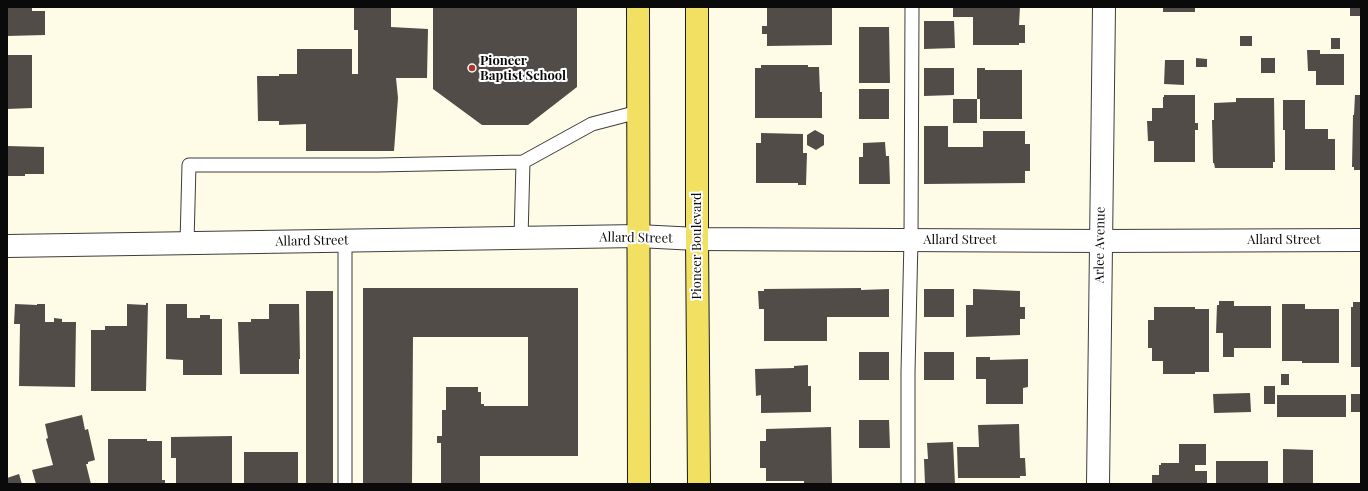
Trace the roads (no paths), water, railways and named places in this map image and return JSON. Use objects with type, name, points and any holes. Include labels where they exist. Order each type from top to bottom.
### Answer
[{"type":"main road","points":[[638,7],[639,484]]},
{"type":"main road","name":"Pioneer Boulevard","points":[[697,7],[699,484]]},
{"type":"street","name":"Arlee Avenue","points":[[1098,484],[1104,7]]},
{"type":"street","name":"Allard Street","points":[[7,246],[638,236],[697,239],[1100,241],[1361,240]]},
{"type":"lane","points":[[908,484],[912,7]]},
{"type":"lane","points":[[188,243],[189,164],[524,162],[592,124],[638,112]]},
{"type":"lane","points":[[521,238],[524,162]]},
{"type":"lane","points":[[345,241],[345,484]]},
{"type":"place","name":"Pioneer Baptist School","points":[[472,68]]}]
